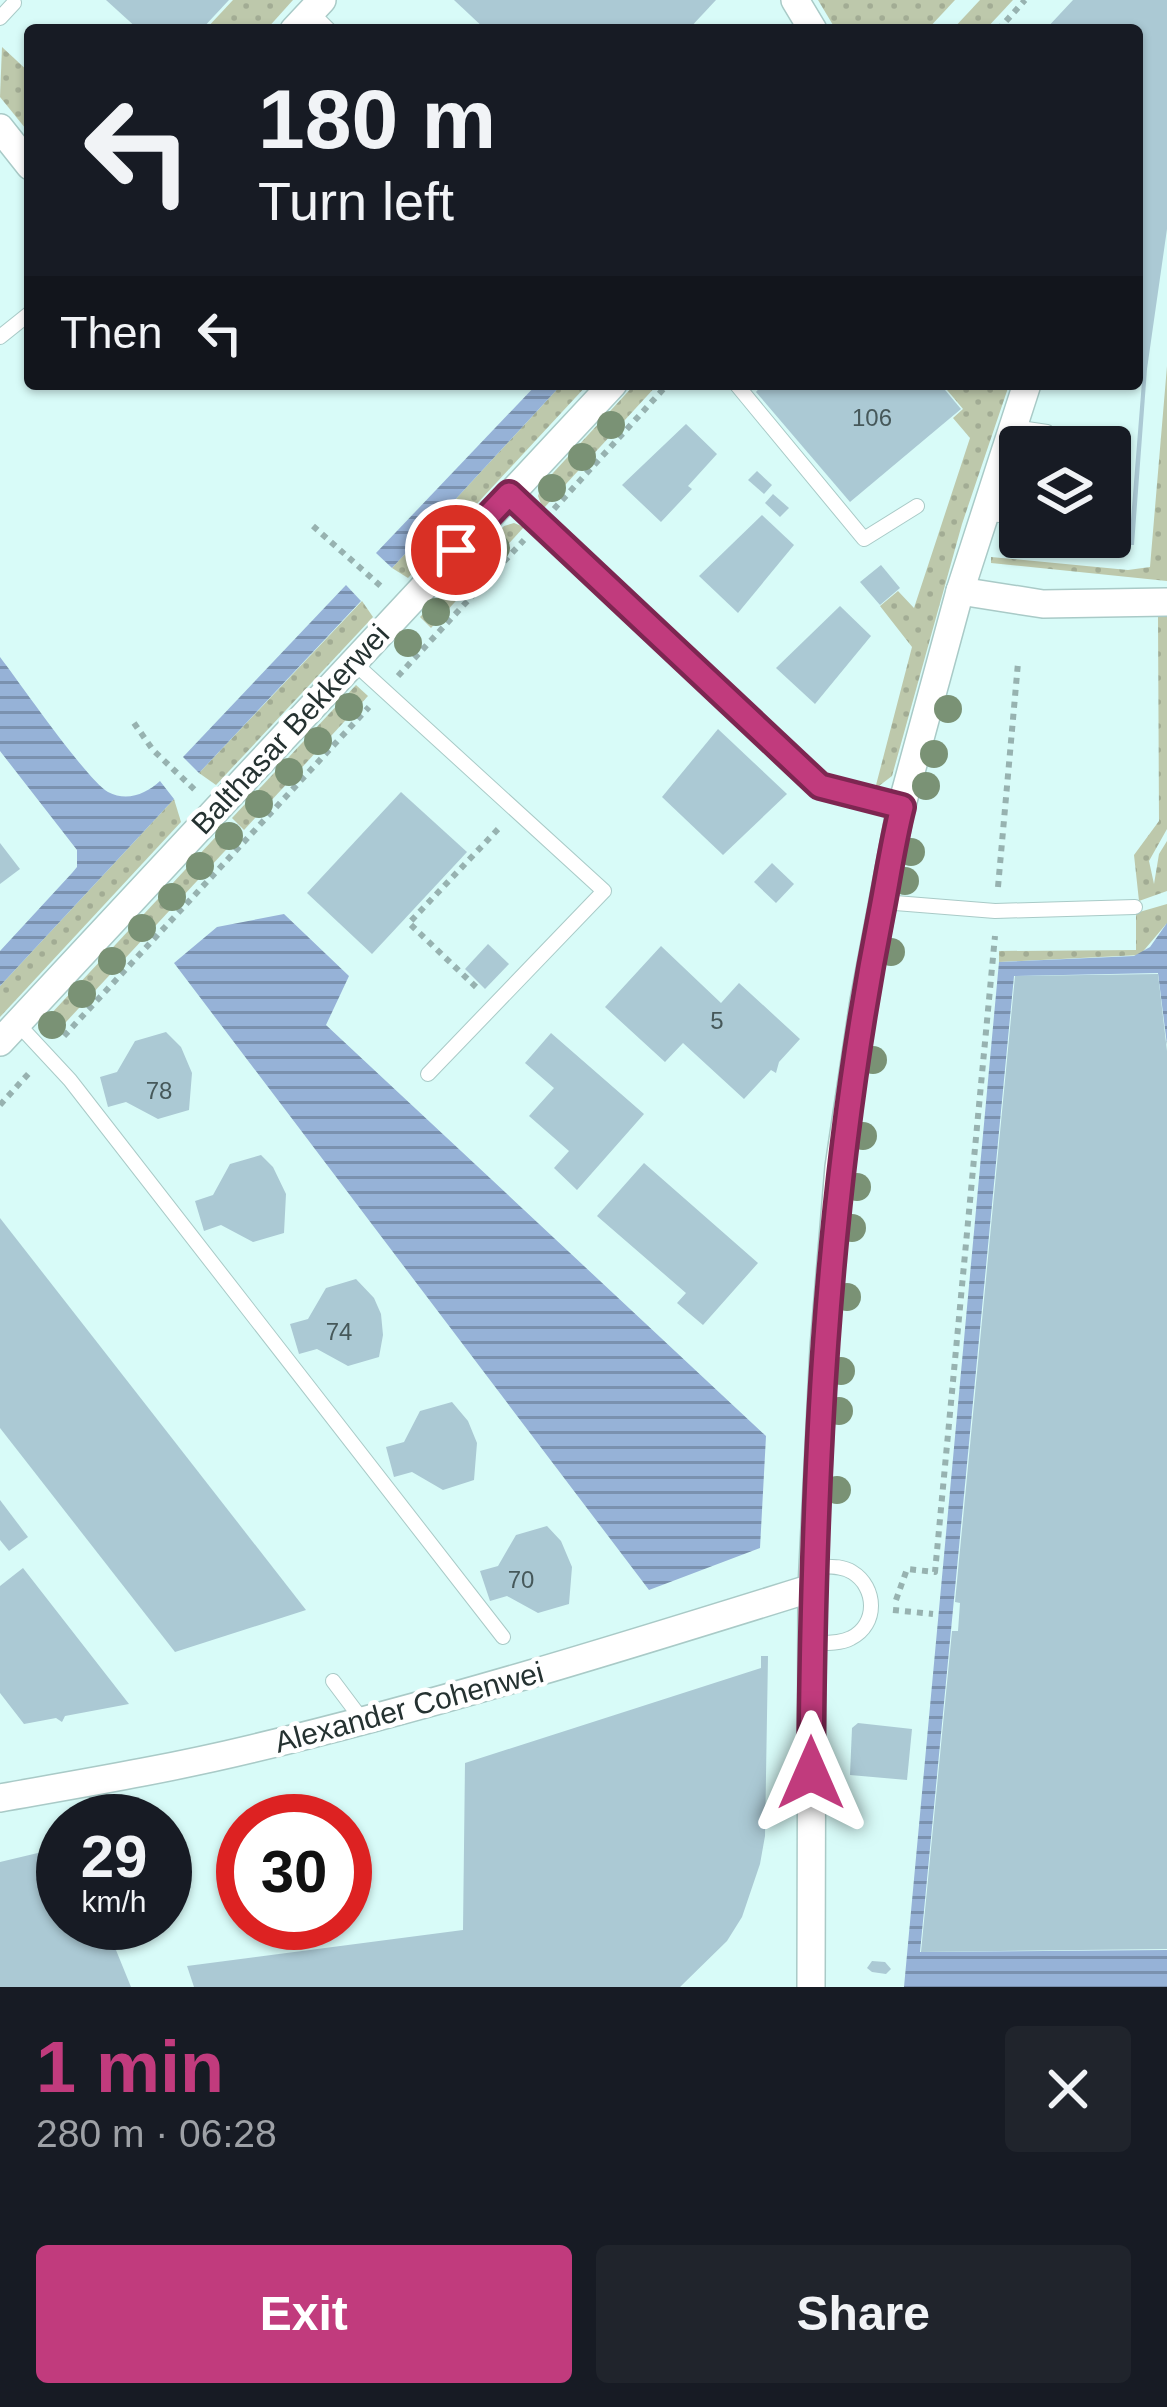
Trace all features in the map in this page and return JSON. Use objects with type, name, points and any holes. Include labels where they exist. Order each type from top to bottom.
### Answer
[{"type":"street","points":[[0,128],[24,158]]},
{"type":"street","name":"Balthasar Bekkerwei","points":[[9,1032],[607,390]]},
{"type":"street","points":[[1015,426],[1025,390]]},
{"type":"street","points":[[811,1987],[812,1577],[839,1167],[902,807],[960,591],[999,473]]},
{"type":"street","points":[[960,591],[1043,604],[1167,602]]},
{"type":"street","name":"Alexander Cohenwei","points":[[0,1798],[248,1750],[540,1672],[812,1577]]},
{"type":"lane","points":[[0,18],[14,3]]},
{"type":"lane","points":[[0,337],[24,318]]},
{"type":"lane","points":[[741,390],[865,538],[917,506]]},
{"type":"lane","points":[[509,494],[820,786],[902,807]]},
{"type":"lane","points":[[985,514],[999,515]]},
{"type":"lane","points":[[352,661],[604,891],[428,1074]]},
{"type":"lane","points":[[883,902],[995,911],[1135,907]]},
{"type":"lane","name":"Balthasar Bekkerwei","points":[[9,1032],[47,1054],[503,1637]]},
{"type":"lane","points":[[812,1577],[842,1568],[854,1573],[864,1582],[872,1608],[851,1639],[812,1643]]},
{"type":"lane","points":[[333,1681],[363,1720]]},
{"type":"path","points":[[1003,24],[1025,0]]},
{"type":"path","points":[[0,1105],[663,390]]},
{"type":"path","points":[[313,526],[436,636]]},
{"type":"path","points":[[933,1614],[892,1610],[907,1569],[935,1573],[935,1527],[982,1096],[1018,663]]},
{"type":"path","points":[[134,723],[153,750],[215,809]]},
{"type":"path","points":[[495,1004],[409,923],[516,810]]},
{"type":"path","points":[[975,1010],[990,1011]]},
{"type":"path","points":[[969,1095],[982,1096]]},
{"type":"path","points":[[963,1177],[974,1178]]},
{"type":"green space","points":[[233,0],[293,0],[271,24],[211,24]]},
{"type":"green space","points":[[818,0],[955,0],[933,24],[832,24]]},
{"type":"green space","points":[[980,0],[1013,0],[991,24],[958,24]]},
{"type":"green space","points":[[2,47],[24,67],[24,127],[0,97]]},
{"type":"green space","points":[[1167,366],[1167,581],[991,563],[991,557],[1128,570],[1150,567]]},
{"type":"green space","points":[[556,390],[582,390],[408,578],[392,568]]},
{"type":"green space","points":[[629,390],[652,390],[543,509],[538,496],[541,486]]},
{"type":"green space","points":[[947,390],[1007,390],[962,524],[892,776],[875,789],[912,647],[880,606],[898,591],[914,608],[970,438],[953,418],[963,409]]},
{"type":"green space","points":[[504,526],[524,527],[431,628],[420,617]]},
{"type":"green space","points":[[362,601],[373,617],[216,785],[199,773]]},
{"type":"green space","points":[[1158,617],[1167,617],[1167,829],[1149,861],[1154,884],[1159,854],[1167,841],[1167,891],[1139,901],[1134,855],[1159,821]]},
{"type":"green space","points":[[356,685],[368,696],[244,830],[232,818]]},
{"type":"green space","points":[[174,799],[181,822],[0,1017],[0,986]]},
{"type":"green space","points":[[224,828],[236,839],[53,1036],[46,1025],[49,1016]]},
{"type":"green space","points":[[1167,904],[1167,923],[1140,955],[999,962],[999,951],[1136,950],[1136,913]]},
{"type":"water","points":[[531,390],[556,390],[392,568],[376,553]]},
{"type":"water","points":[[346,585],[361,601],[199,773],[183,757]]},
{"type":"water","points":[[0,657],[98,784],[122,796],[149,790],[160,781],[174,799],[0,986],[0,951],[77,867],[77,850],[0,751]]},
{"type":"water","points":[[284,914],[349,976],[326,1025],[766,1436],[760,1548],[649,1590],[174,963],[217,927]]},
{"type":"water","points":[[1167,923],[1167,1045],[1158,973],[1014,976],[920,1952],[1167,1950],[1167,1987],[904,1987],[999,962],[1134,956],[1150,947]]},
{"type":"building","points":[[106,0],[229,0],[207,24],[132,24]]},
{"type":"building","points":[[454,0],[716,0],[694,24],[480,24]]},
{"type":"building","points":[[1073,0],[1167,0],[1167,229],[1147,369],[1131,545],[1143,390],[1143,24],[1051,24]]},
{"type":"building","points":[[945,390],[961,409],[850,502],[756,392]]},
{"type":"building","points":[[686,424],[717,454],[661,522],[622,485]]},
{"type":"building","points":[[757,471],[772,485],[764,494],[748,480]]},
{"type":"building","points":[[773,494],[789,508],[780,517],[765,503]]},
{"type":"building","points":[[762,515],[794,545],[738,613],[699,576]]},
{"type":"building","points":[[881,565],[900,588],[880,605],[860,582]]},
{"type":"building","points":[[840,606],[871,636],[815,704],[776,668]]},
{"type":"building","points":[[718,729],[787,794],[723,855],[662,797]]},
{"type":"building","points":[[401,792],[467,852],[372,954],[307,893]]},
{"type":"building","points":[[0,843],[20,869],[0,884]]},
{"type":"building","points":[[772,863],[794,884],[776,903],[754,882]]},
{"type":"building","points":[[488,944],[509,964],[485,989],[465,969]]},
{"type":"building","points":[[661,946],[721,1003],[739,983],[800,1039],[779,1062],[776,1073],[771,1070],[744,1099],[683,1043],[665,1062],[605,1007]]},
{"type":"building","points":[[1158,974],[1167,1051],[1167,1949],[921,1952],[952,1631],[958,1631],[960,1603],[955,1602],[1015,976]]},
{"type":"building","points":[[166,1032],[181,1047],[192,1073],[189,1110],[158,1119],[126,1102],[108,1107],[100,1077],[117,1072],[135,1041]]},
{"type":"building","points":[[551,1033],[644,1114],[577,1190],[554,1168],[569,1151],[529,1116],[554,1088],[525,1063]]},
{"type":"building","points":[[261,1155],[273,1167],[286,1194],[284,1233],[253,1242],[221,1225],[204,1231],[195,1201],[213,1195],[230,1164]]},
{"type":"building","points":[[644,1163],[758,1263],[703,1325],[677,1303],[686,1293],[597,1216]]},
{"type":"building","points":[[0,1218],[306,1610],[175,1652],[0,1428]]},
{"type":"building","points":[[356,1279],[374,1298],[381,1314],[379,1357],[348,1366],[317,1349],[299,1354],[290,1324],[308,1319],[326,1288]]},
{"type":"building","points":[[452,1402],[468,1421],[477,1443],[474,1480],[443,1490],[412,1472],[394,1477],[386,1447],[404,1442],[420,1411]]},
{"type":"building","points":[[0,1500],[28,1537],[9,1551],[0,1540]]},
{"type":"building","points":[[547,1526],[561,1541],[572,1567],[569,1604],[538,1613],[507,1596],[490,1601],[480,1571],[498,1566],[516,1535]]},
{"type":"building","points":[[23,1568],[129,1704],[65,1716],[62,1722],[56,1718],[24,1724],[0,1693],[0,1586]]},
{"type":"building","points":[[761,1656],[768,1656],[765,1836],[760,1864],[742,1917],[727,1941],[680,1987],[194,1987],[187,1966],[310,1950],[372,1950],[372,1942],[463,1930],[465,1763],[761,1668]]},
{"type":"building","points":[[858,1723],[912,1729],[907,1780],[850,1775],[852,1728]]},
{"type":"building","points":[[36,1853],[36,1950],[116,1950],[131,1987],[0,1987],[0,1862]]},
{"type":"building","points":[[872,1961],[885,1962],[891,1969],[886,1974],[872,1972],[867,1968]]},
{"type":"route","points":[[456,550],[509,494],[820,786],[902,807],[864,1001],[839,1167],[812,1588],[811,1773]]}]
